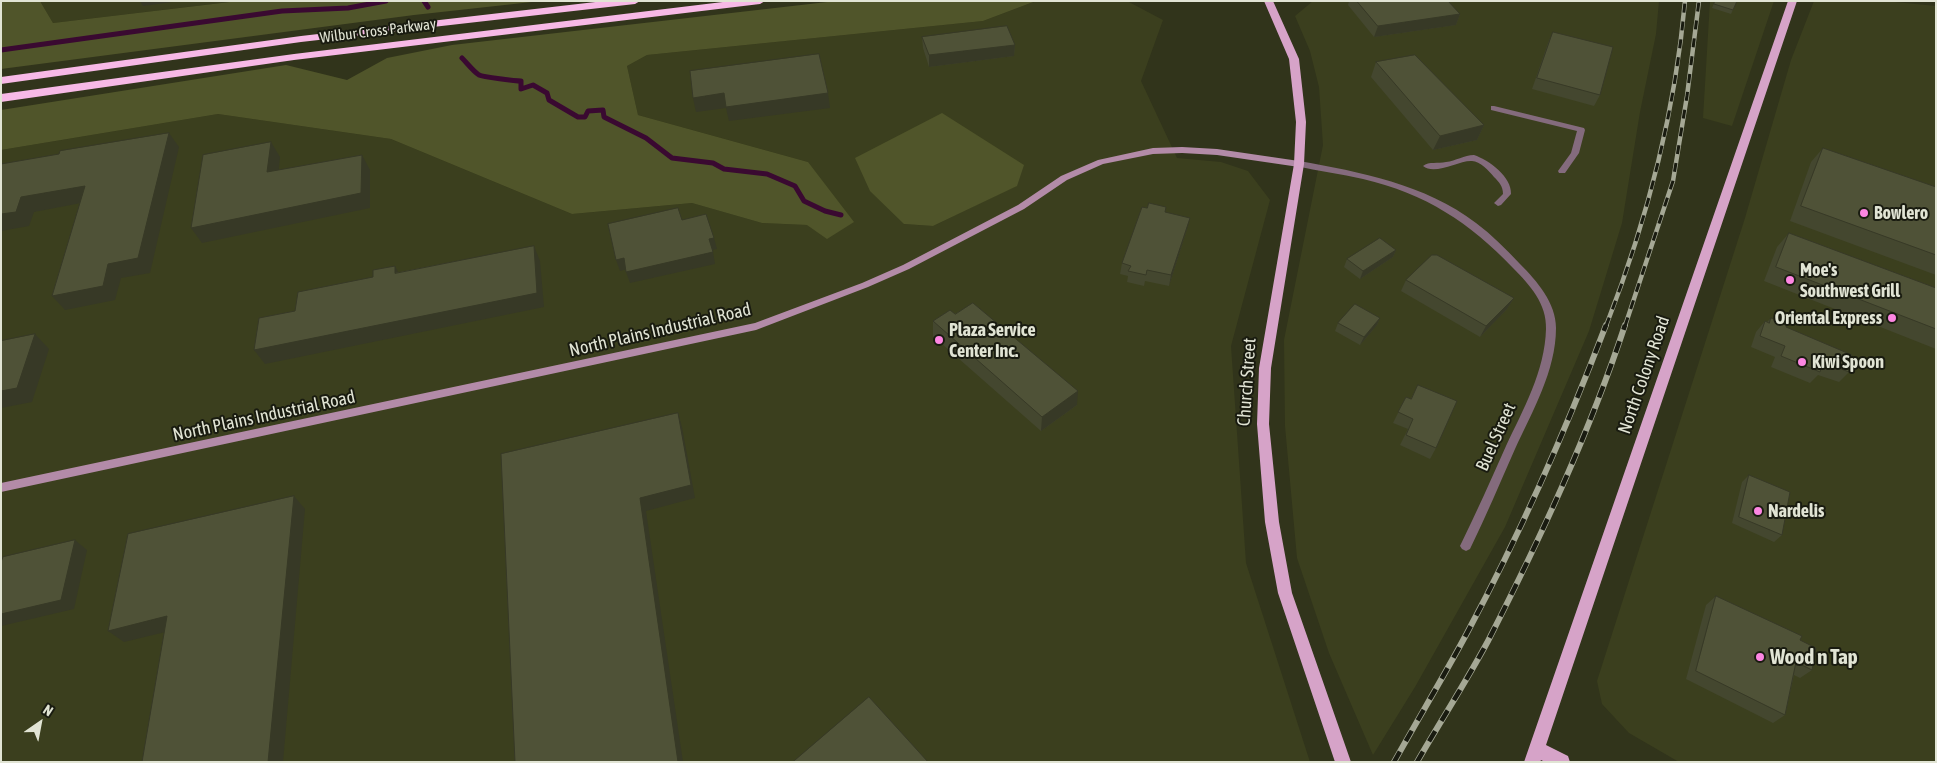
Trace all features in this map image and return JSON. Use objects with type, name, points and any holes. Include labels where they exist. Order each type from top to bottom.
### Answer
[{"type":"highway","name":"Wilbur Cross Parkway","points":[[1,81],[301,39],[635,1]]},
{"type":"highway","name":"Wilbur Cross Parkway","points":[[1,98],[362,48],[760,1]]},
{"type":"main road","name":"Church Street","points":[[1268,1],[1294,59],[1301,122],[1299,164],[1265,368],[1263,424],[1272,522],[1285,593],[1341,758]]},
{"type":"main road","name":"North Colony Road","points":[[1535,755],[1793,1]]},
{"type":"main road","points":[[1535,755],[1562,762]]},
{"type":"street","points":[[1494,108],[1581,130],[1575,153],[1562,170]]},
{"type":"street","name":"North Plains Industrial Road","points":[[1,488],[756,326],[866,285],[906,267],[1014,211],[1064,178],[1101,162],[1154,151],[1182,150],[1218,152],[1299,164]]},
{"type":"street","points":[[1427,166],[1447,164],[1469,158],[1482,160],[1503,180],[1507,189],[1506,194],[1498,202]]},
{"type":"street","name":"Buel Street","points":[[1299,164],[1374,178],[1408,188],[1447,208],[1472,224],[1515,263],[1535,286],[1544,300],[1552,326],[1542,375],[1466,546]]},
{"type":"shaded area","points":[[1,1],[40,1],[53,23],[238,1],[541,1],[414,15],[1,69]]},
{"type":"shaded area","points":[[40,1],[238,1],[53,23]]},
{"type":"shaded area","points":[[836,1],[1036,1],[983,21],[647,55],[627,66],[638,115],[808,162],[854,222],[827,239],[807,225],[762,223],[692,203],[572,214],[391,139],[218,114],[1,150],[1,110],[286,65],[347,80],[387,58],[452,45]]},
{"type":"shaded area","points":[[1036,1],[1127,1],[1163,20],[1141,81],[1177,158],[1221,162],[1248,171],[1270,200],[1231,346],[1246,563],[1310,762],[1,762],[1,150],[218,114],[391,139],[572,214],[692,203],[762,223],[807,225],[808,162],[638,115],[627,66],[647,55],[983,21]],"holes":[[[1016,186],[933,226],[903,224]]]},
{"type":"shaded area","points":[[1313,1],[1659,1],[1656,34],[1640,112],[1622,223],[1589,331],[1505,527],[1415,687],[1373,755],[1329,653],[1297,558],[1285,426],[1284,340],[1323,145],[1319,87],[1310,51],[1295,16]]},
{"type":"shaded area","points":[[1710,1],[1774,1],[1732,126],[1703,118]]},
{"type":"shaded area","points":[[1814,1],[1885,1],[1936,6],[1936,762],[1679,762],[1629,733],[1602,704],[1597,681],[1745,218],[1791,60]]},
{"type":"shaded area","points":[[942,113],[1024,165],[1017,186],[933,226],[904,224],[870,191],[855,158]]},
{"type":"building","points":[[1357,1],[1448,1],[1460,14],[1378,26]]},
{"type":"building","points":[[1715,1],[1737,1],[1733,10],[1714,4]]},
{"type":"building","points":[[1007,26],[1015,45],[929,55],[922,37]]},
{"type":"building","points":[[1553,32],[1613,47],[1600,95],[1537,78]]},
{"type":"building","points":[[819,54],[828,93],[726,107],[724,93],[693,98],[690,71]]},
{"type":"building","points":[[1415,55],[1484,125],[1440,136],[1376,62]]},
{"type":"building","points":[[169,133],[138,258],[108,264],[103,286],[52,296],[85,186],[21,197],[16,212],[1,214],[1,164],[59,154],[60,151]]},
{"type":"building","points":[[271,142],[267,172],[362,155],[361,193],[191,228],[203,155]]},
{"type":"building","name":"Bowlero","points":[[1823,148],[1936,187],[1936,255],[1801,206]]},
{"type":"building","points":[[1149,203],[1166,207],[1165,212],[1190,218],[1171,275],[1147,270],[1146,275],[1128,271],[1131,266],[1122,263],[1142,207],[1147,208]]},
{"type":"building","points":[[678,208],[682,220],[706,214],[714,238],[709,239],[713,252],[626,272],[624,258],[616,260],[608,224]]},
{"type":"building","points":[[1789,233],[1936,288],[1936,329],[1776,267]]},
{"type":"building","points":[[1380,238],[1396,250],[1363,271],[1347,259]]},
{"type":"building","points":[[534,246],[537,293],[254,350],[259,318],[295,311],[298,292],[373,277],[373,270],[395,266],[395,273]]},
{"type":"building","points":[[1432,255],[1437,255],[1514,298],[1486,326],[1406,280]]},
{"type":"building","points":[[973,303],[1078,391],[1042,417],[933,321],[950,310],[955,314]]},
{"type":"building","points":[[1355,304],[1380,318],[1364,337],[1338,323]]},
{"type":"building","points":[[1771,318],[1787,324],[1786,327],[1852,355],[1849,372],[1823,362],[1820,372],[1781,356],[1785,346],[1760,336],[1765,321],[1769,323]]},
{"type":"building","points":[[35,334],[17,388],[1,391],[1,341]]},
{"type":"building","points":[[1418,385],[1457,401],[1436,448],[1406,435],[1413,419],[1398,412],[1406,397],[1411,399]]},
{"type":"building","points":[[678,413],[691,485],[640,498],[678,762],[515,762],[501,454]]},
{"type":"building","name":"Nardelis","points":[[1749,475],[1790,492],[1782,535],[1739,517]]},
{"type":"building","points":[[294,496],[268,762],[142,762],[167,616],[108,631],[128,534]]},
{"type":"building","points":[[75,540],[61,600],[1,614],[1,562],[3,557]]},
{"type":"building","points":[[1716,596],[1802,636],[1800,640],[1816,648],[1812,670],[1796,662],[1785,715],[1696,671]]},
{"type":"building","points":[[869,697],[928,762],[793,762]]},
{"type":"waterway","points":[[1,50],[282,11],[348,8],[386,1]]},
{"type":"waterway","points":[[424,1],[428,7]]},
{"type":"waterway","points":[[462,58],[479,75],[521,81],[521,89],[533,85],[547,93],[549,100],[578,117],[585,117],[588,111],[603,110],[604,117],[646,138],[672,158],[713,163],[724,169],[767,174],[795,186],[804,201],[825,211],[841,215]]},
{"type":"railway","points":[[1606,326],[1634,247],[1657,166],[1674,84],[1685,1]]},
{"type":"railway","points":[[1625,326],[1673,181],[1687,96],[1699,1]]},
{"type":"railway","points":[[1394,762],[1487,596],[1524,520],[1575,404],[1606,325]]},
{"type":"railway","points":[[1417,762],[1480,656],[1526,564],[1580,446],[1625,325]]},
{"type":"place","name":"Bowlero","points":[[1864,213]]},
{"type":"place","name":"Moe's Southwest Grill","points":[[1790,280]]},
{"type":"place","name":"Oriental Express","points":[[1892,318]]},
{"type":"place","name":"Plaza Service Center Inc.","points":[[939,340]]},
{"type":"place","name":"Kiwi Spoon","points":[[1802,362]]},
{"type":"place","name":"Nardelis","points":[[1758,511]]},
{"type":"place","name":"Wood n Tap","points":[[1760,657]]}]
